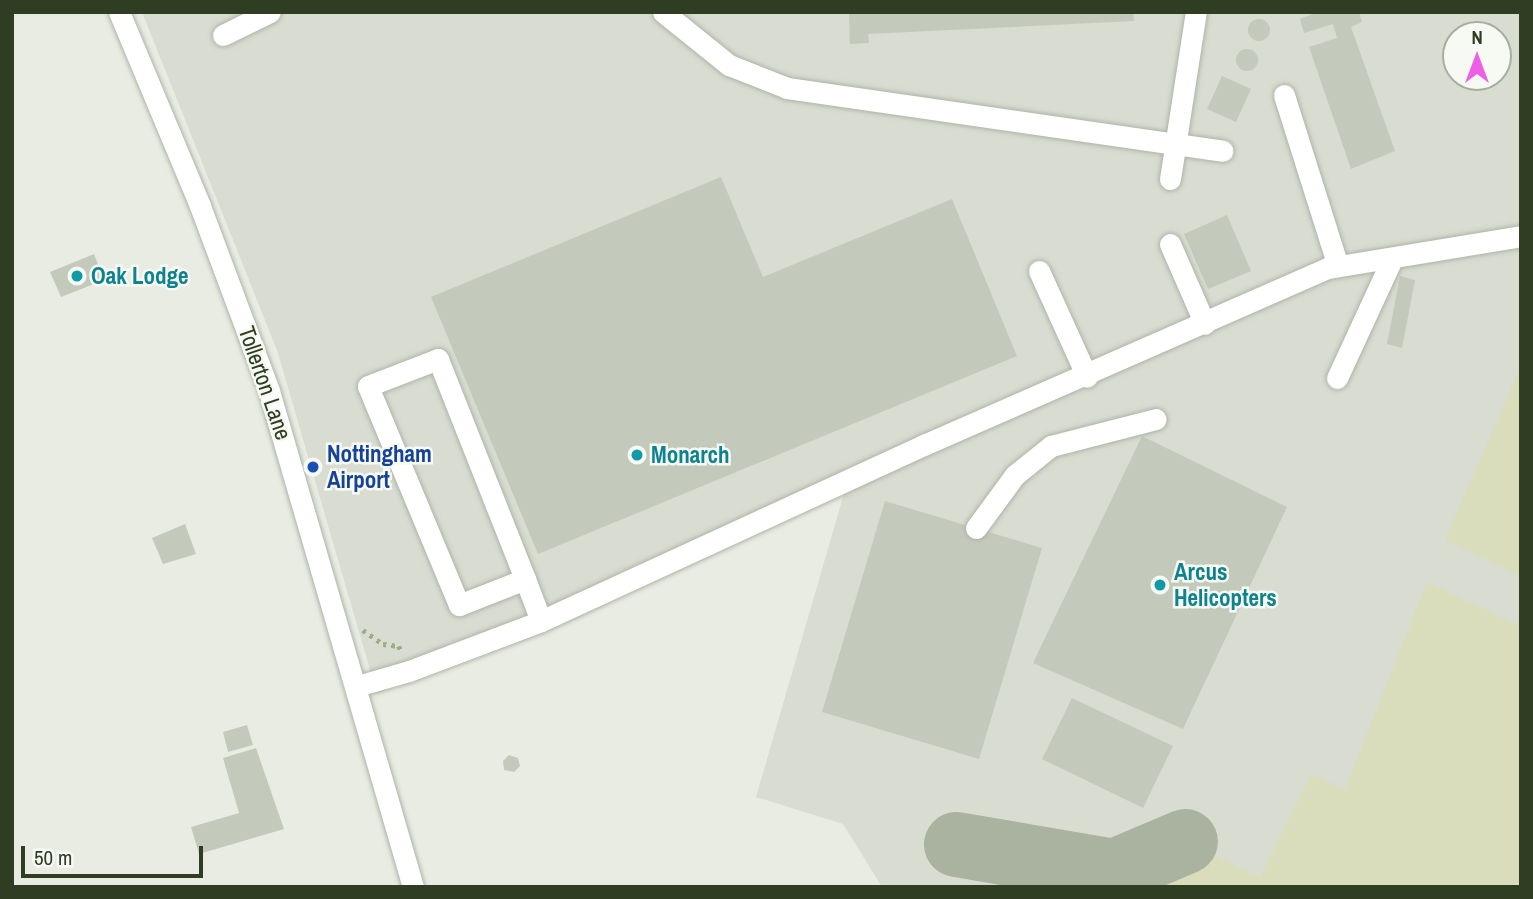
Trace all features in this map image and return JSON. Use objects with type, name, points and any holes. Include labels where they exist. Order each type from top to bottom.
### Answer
[{"type":"street","name":"Tollerton Lane","points":[[119,12],[260,364],[357,686],[412,887]]},
{"type":"street","points":[[223,35],[270,12]]},
{"type":"street","points":[[663,12],[729,65],[787,88],[1222,150]]},
{"type":"street","points":[[1170,179],[1178,143],[1196,12]]},
{"type":"street","points":[[1284,95],[1338,266]]},
{"type":"street","points":[[357,686],[409,671],[541,621],[924,445],[1087,377],[1338,266],[1521,236]]},
{"type":"street","points":[[1170,244],[1205,324]]},
{"type":"street","points":[[1337,378],[1392,259]]},
{"type":"street","points":[[1040,271],[1087,377]]},
{"type":"street","points":[[525,579],[459,605],[368,386],[438,359],[525,579],[541,621]]},
{"type":"street","points":[[976,528],[1015,475],[1051,446],[1156,419]]},
{"type":"shaded area","points":[[142,12],[1521,12],[1521,887],[882,887],[843,824],[756,797],[845,490],[377,694],[277,350]]},
{"type":"green space","points":[[1521,365],[1521,577],[1445,540]]},
{"type":"green space","points":[[1427,582],[1521,626],[1521,887],[1127,887],[1200,848],[1260,877],[1311,774],[1345,789]]},
{"type":"green space","points":[[1048,867],[1114,887],[1061,887]]},
{"type":"building","points":[[849,12],[1133,12],[1134,21],[868,34],[869,43],[850,44]]},
{"type":"building","points":[[1318,12],[1359,12],[1362,22],[1351,27],[1395,151],[1351,169],[1309,47],[1337,38],[1333,24],[1304,33],[1300,19]]},
{"type":"building","points":[[1259,19],[1267,22],[1270,30],[1267,38],[1259,41],[1251,38],[1248,30],[1251,22]]},
{"type":"building","points":[[1247,49],[1255,52],[1258,60],[1255,68],[1247,71],[1239,68],[1236,60],[1239,52]]},
{"type":"building","points":[[1222,76],[1251,89],[1236,122],[1207,109]]},
{"type":"building","name":"Monarch","points":[[721,177],[763,277],[952,199],[1017,356],[538,554],[431,297]]},
{"type":"building","points":[[1227,215],[1251,271],[1208,289],[1184,234]]},
{"type":"building","name":"Oak Lodge","points":[[94,254],[104,280],[61,297],[50,272]]},
{"type":"building","points":[[1400,276],[1415,280],[1402,348],[1387,344]]},
{"type":"building","name":"Arcus Helicopters","points":[[1142,436],[1287,507],[1183,729],[1033,663]]},
{"type":"building","points":[[885,501],[1042,548],[979,759],[822,712]]},
{"type":"building","points":[[185,524],[196,554],[163,564],[152,538]]},
{"type":"building","points":[[1072,698],[1173,746],[1143,808],[1042,759]]},
{"type":"building","points":[[247,725],[253,745],[228,752],[223,732]]},
{"type":"building","points":[[256,748],[284,829],[199,854],[191,827],[239,813],[223,758]]},
{"type":"building","points":[[509,755],[518,758],[520,766],[514,772],[504,770],[503,761]]},
{"type":"taxiway","points":[[956,844],[1114,871],[1185,841]]},
{"type":"place","name":"Oak Lodge","points":[[77,276]]},
{"type":"place","name":"Monarch","points":[[637,455]]},
{"type":"place","name":"Nottingham Airport","points":[[313,467]]},
{"type":"place","name":"Arcus Helicopters","points":[[1160,585]]}]
